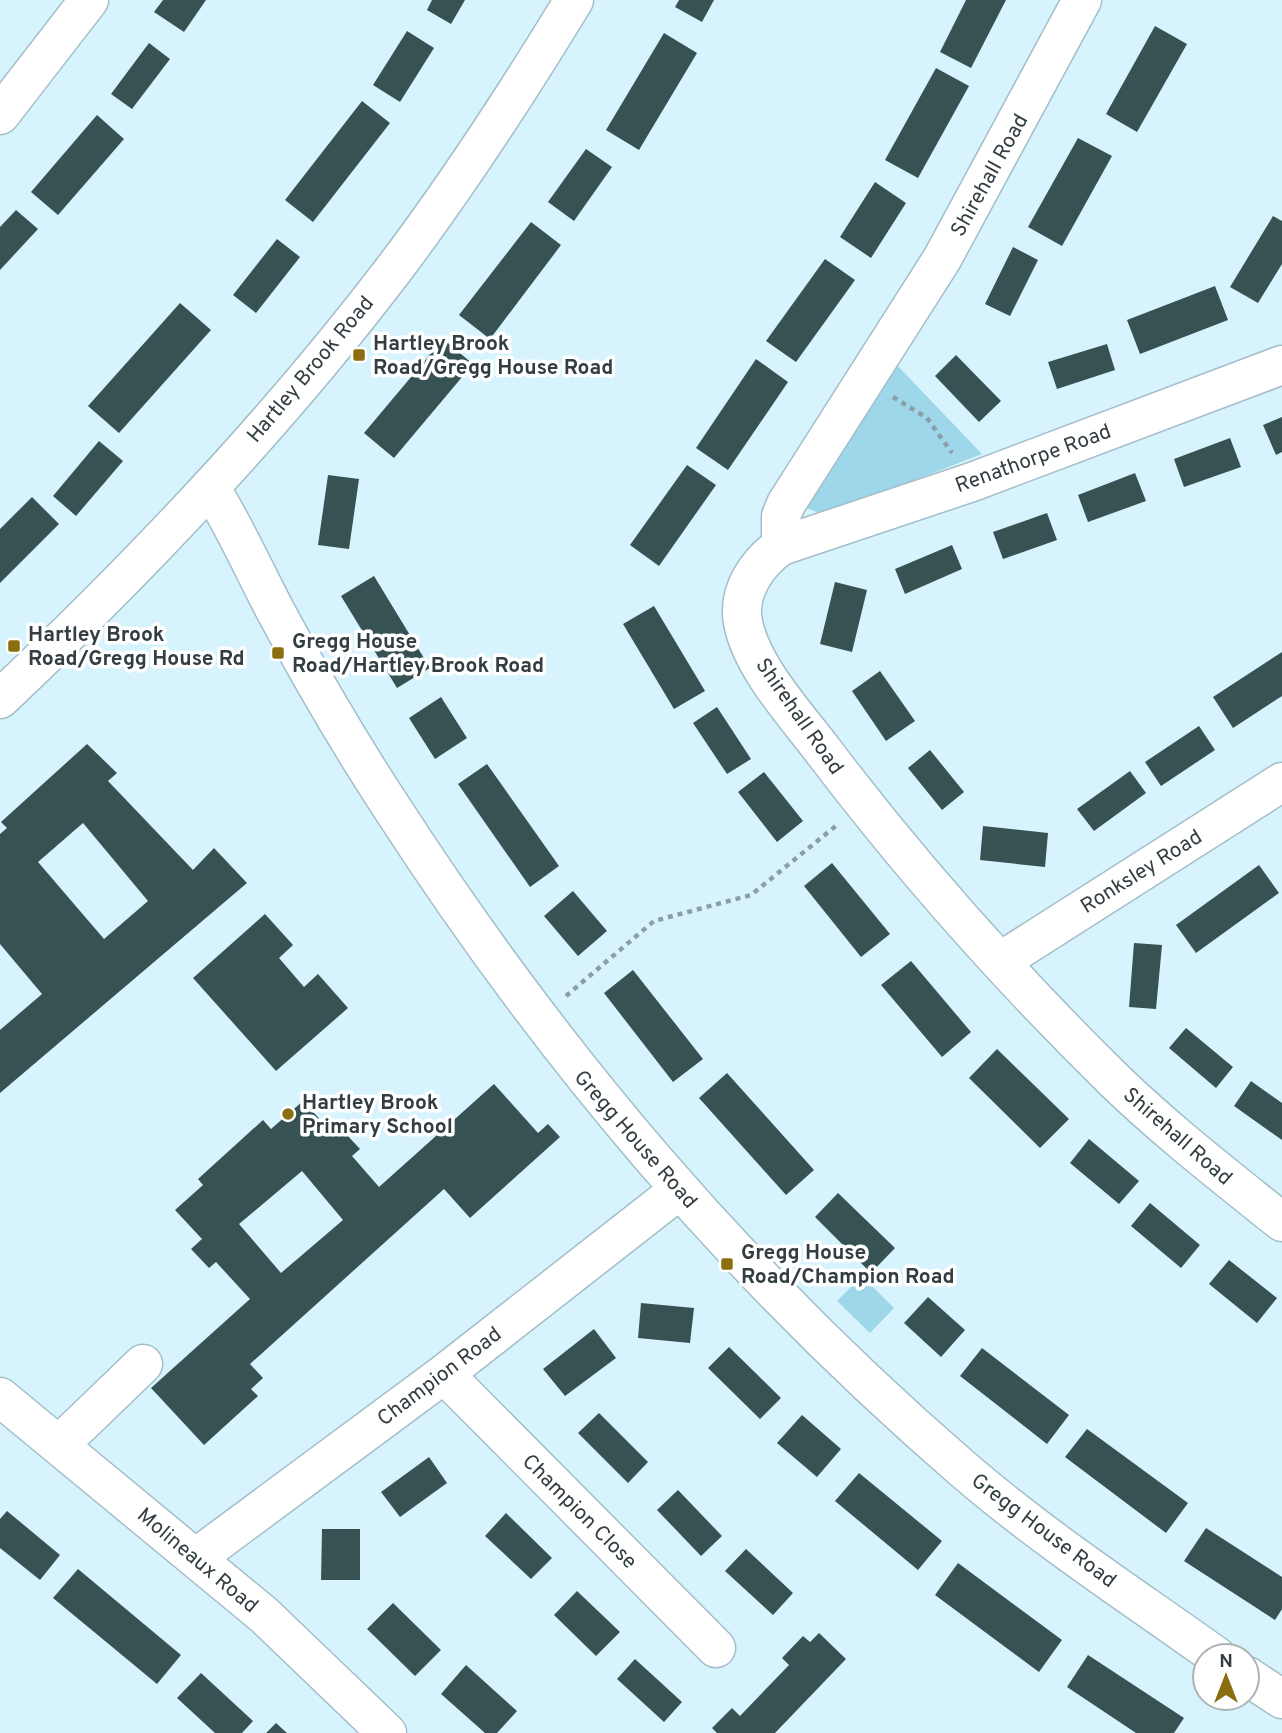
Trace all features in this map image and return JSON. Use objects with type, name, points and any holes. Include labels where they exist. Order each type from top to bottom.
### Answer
[{"type":"street","points":[[0,116],[89,0]]},
{"type":"street","name":"Hartley Brook Road","points":[[0,699],[135,568],[210,487],[394,268],[482,143],[574,0]]},
{"type":"street","name":"Shirehall Road","points":[[1082,0],[942,259],[786,504],[781,516],[781,546],[765,558],[752,575],[745,595],[742,620],[750,644],[780,694],[863,803],[1001,961],[1116,1082],[1282,1222]]},
{"type":"street","name":"Renathorpe Road","points":[[781,546],[972,482],[1282,365]]},
{"type":"street","name":"Gregg House Road","points":[[210,487],[231,520],[275,609],[334,717],[475,933],[584,1079],[678,1191],[858,1375],[967,1472],[1086,1564],[1196,1642]]},
{"type":"street","name":"Ronksley Road","points":[[1001,961],[1282,782]]},
{"type":"street","name":"Champion Road","points":[[197,1557],[444,1374],[678,1191]]},
{"type":"street","points":[[59,1445],[143,1364]]},
{"type":"street","name":"Champion Close","points":[[444,1374],[716,1648]]},
{"type":"street","name":"Molineaux Road","points":[[0,1397],[264,1615],[387,1733]]},
{"type":"street","points":[[1261,1685],[1282,1699]]},
{"type":"path","points":[[865,380],[927,418],[972,482]]},
{"type":"path","points":[[539,1020],[654,921],[751,895],[863,803]]},
{"type":"shaded area","points":[[894,362],[982,454],[824,515],[804,507]]},
{"type":"shaded area","points":[[862,1276],[894,1308],[870,1333],[837,1301]]},
{"type":"building","points":[[163,0],[206,0],[184,32],[154,12]]},
{"type":"building","points":[[432,0],[465,0],[451,24],[427,10]]},
{"type":"building","points":[[679,0],[714,0],[702,22],[675,7]]},
{"type":"building","points":[[966,0],[1006,0],[971,68],[940,52]]},
{"type":"building","points":[[1155,26],[1187,44],[1137,132],[1106,114]]},
{"type":"building","points":[[407,31],[434,48],[400,102],[373,85]]},
{"type":"building","points":[[664,33],[697,53],[639,150],[606,130]]},
{"type":"building","points":[[149,43],[170,59],[132,109],[111,94]]},
{"type":"building","points":[[936,68],[969,86],[918,178],[885,160]]},
{"type":"building","points":[[362,101],[390,123],[313,222],[285,200]]},
{"type":"building","points":[[97,115],[124,139],[58,215],[31,192]]},
{"type":"building","points":[[1078,138],[1112,156],[1062,246],[1028,227]]},
{"type":"building","points":[[586,149],[612,167],[574,221],[548,202]]},
{"type":"building","points":[[875,182],[906,203],[871,258],[840,237]]},
{"type":"building","points":[[16,210],[38,229],[0,270],[0,227]]},
{"type":"building","points":[[1273,216],[1282,221],[1282,264],[1258,303],[1230,287]]},
{"type":"building","points":[[531,222],[561,245],[490,339],[459,315]]},
{"type":"building","points":[[277,239],[300,257],[256,313],[233,295]]},
{"type":"building","points":[[1013,247],[1038,260],[1010,316],[985,304]]},
{"type":"building","points":[[825,259],[855,280],[796,362],[766,341]]},
{"type":"building","points":[[1215,286],[1228,320],[1140,354],[1127,320]]},
{"type":"building","points":[[180,303],[211,330],[119,433],[88,406]]},
{"type":"building","points":[[443,339],[473,364],[394,458],[364,433]]},
{"type":"building","points":[[1107,344],[1115,370],[1057,389],[1048,362]]},
{"type":"building","points":[[956,355],[1001,401],[979,422],[935,376]]},
{"type":"building","points":[[756,359],[788,382],[728,470],[696,448]]},
{"type":"building","points":[[1282,417],[1282,452],[1276,455],[1263,425]]},
{"type":"building","points":[[1230,438],[1241,467],[1184,487],[1174,459]]},
{"type":"building","points":[[99,441],[123,461],[76,516],[53,496]]},
{"type":"building","points":[[687,465],[716,485],[659,566],[630,545]]},
{"type":"building","points":[[1135,473],[1146,501],[1088,522],[1078,495]]},
{"type":"building","points":[[328,475],[359,479],[349,549],[318,545]]},
{"type":"building","points":[[32,497],[59,524],[0,583],[0,529]]},
{"type":"building","points":[[1047,513],[1057,540],[1003,559],[993,532]]},
{"type":"building","points":[[952,545],[962,569],[905,594],[895,569]]},
{"type":"building","points":[[374,576],[430,668],[397,688],[341,596]]},
{"type":"building","points":[[835,582],[867,590],[852,652],[820,644]]},
{"type":"building","points":[[654,606],[705,691],[674,709],[623,624]]},
{"type":"building","points":[[1282,652],[1282,696],[1233,728],[1213,697]]},
{"type":"building","points":[[880,671],[915,721],[886,741],[852,691]]},
{"type":"building","points":[[441,697],[467,738],[435,759],[409,718]]},
{"type":"building","points":[[717,707],[751,759],[727,774],[693,723]]},
{"type":"building","points":[[1199,726],[1215,750],[1161,786],[1145,762]]},
{"type":"building","points":[[87,744],[117,773],[108,781],[193,870],[214,848],[247,883],[0,1093],[0,1030],[42,994],[0,944],[0,834],[7,828],[1,822]],"holes":[[[83,823],[148,901],[104,939],[38,862]]]},
{"type":"building","points":[[930,750],[964,792],[942,810],[908,768]]},
{"type":"building","points":[[487,764],[559,866],[530,887],[458,784]]},
{"type":"building","points":[[1130,771],[1146,793],[1094,831],[1077,809]]},
{"type":"building","points":[[764,772],[803,821],[777,842],[738,792]]},
{"type":"building","points":[[983,826],[1048,833],[1045,867],[980,860]]},
{"type":"building","points":[[832,863],[890,934],[861,957],[804,886]]},
{"type":"building","points":[[1259,865],[1279,893],[1196,953],[1176,925]]},
{"type":"building","points":[[573,891],[607,931],[578,956],[544,916]]},
{"type":"building","points":[[265,914],[293,945],[279,958],[304,987],[318,974],[348,1008],[276,1071],[193,978]]},
{"type":"building","points":[[1134,943],[1162,945],[1156,1009],[1129,1007]]},
{"type":"building","points":[[911,961],[971,1032],[942,1057],[881,985]]},
{"type":"building","points":[[633,970],[703,1059],[673,1082],[604,993]]},
{"type":"building","points":[[1186,1028],[1233,1067],[1216,1088],[1169,1048]]},
{"type":"building","points":[[997,1049],[1069,1119],[1040,1148],[969,1078]]},
{"type":"building","points":[[727,1073],[814,1170],[786,1195],[699,1098]]},
{"type":"building","points":[[1251,1081],[1282,1103],[1282,1140],[1234,1106]]},
{"type":"building","points":[[494,1084],[538,1133],[548,1124],[560,1137],[470,1218],[444,1189],[250,1364],[263,1378],[251,1389],[258,1396],[204,1445],[151,1388],[250,1299],[216,1262],[209,1268],[191,1249],[202,1239],[175,1210],[203,1185],[198,1179],[263,1120],[271,1129],[303,1101],[327,1127],[334,1121],[360,1149],[352,1156],[379,1187]],"holes":[[[302,1171],[343,1220],[281,1273],[239,1224]]]},
{"type":"building","points":[[1089,1139],[1139,1181],[1119,1204],[1070,1163]]},
{"type":"building","points":[[838,1193],[895,1248],[871,1273],[815,1217]]},
{"type":"building","points":[[1150,1203],[1200,1245],[1181,1268],[1131,1226]]},
{"type":"building","points":[[1229,1260],[1277,1298],[1257,1323],[1209,1284]]},
{"type":"building","points":[[928,1297],[965,1330],[941,1357],[904,1323]]},
{"type":"building","points":[[641,1303],[694,1308],[690,1343],[638,1338]]},
{"type":"building","points":[[594,1329],[616,1358],[565,1396],[543,1369]]},
{"type":"building","points":[[729,1347],[781,1398],[760,1419],[708,1368]]},
{"type":"building","points":[[982,1348],[1069,1415],[1047,1444],[960,1376]]},
{"type":"building","points":[[599,1413],[648,1462],[628,1483],[578,1433]]},
{"type":"building","points":[[802,1415],[841,1449],[817,1477],[777,1443]]},
{"type":"building","points":[[1087,1429],[1188,1503],[1166,1533],[1065,1457]]},
{"type":"building","points":[[429,1457],[447,1483],[400,1517],[381,1492]]},
{"type":"building","points":[[859,1473],[942,1541],[918,1570],[835,1501]]},
{"type":"building","points":[[678,1490],[722,1536],[701,1556],[657,1510]]},
{"type":"building","points":[[7,1511],[60,1555],[40,1580],[0,1548],[0,1519]]},
{"type":"building","points":[[506,1513],[552,1558],[531,1579],[485,1536]]},
{"type":"building","points":[[1206,1528],[1282,1577],[1282,1609],[1275,1620],[1184,1561]]},
{"type":"building","points":[[322,1529],[360,1529],[360,1580],[321,1580]]},
{"type":"building","points":[[746,1549],[793,1593],[773,1615],[725,1571]]},
{"type":"building","points":[[958,1563],[1062,1640],[1039,1672],[935,1595]]},
{"type":"building","points":[[78,1569],[181,1655],[157,1684],[53,1598]]},
{"type":"building","points":[[577,1591],[620,1632],[596,1656],[554,1615]]},
{"type":"building","points":[[393,1603],[441,1650],[415,1676],[367,1629]]},
{"type":"building","points":[[819,1633],[846,1659],[775,1733],[717,1733],[712,1728],[732,1708],[740,1716],[789,1665],[782,1658],[803,1636],[810,1642]]},
{"type":"building","points":[[1088,1655],[1184,1718],[1174,1733],[1136,1733],[1067,1687]]},
{"type":"building","points":[[635,1659],[682,1702],[664,1722],[617,1679]]},
{"type":"building","points":[[466,1665],[517,1711],[497,1733],[485,1733],[441,1694]]},
{"type":"building","points":[[201,1673],[253,1721],[242,1733],[215,1733],[177,1698]]},
{"type":"building","points":[[276,1723],[287,1733],[266,1733]]},
{"type":"place","name":"Hartley Brook Road/Gregg House Road","points":[[359,355]]},
{"type":"place","name":"Hartley Brook Road/Gregg House Rd","points":[[14,646]]},
{"type":"place","name":"Gregg House Road/Hartley Brook Road","points":[[278,653]]},
{"type":"place","name":"Hartley Brook Primary School","points":[[288,1114]]},
{"type":"place","name":"Gregg House Road/Champion Road","points":[[727,1264]]}]
